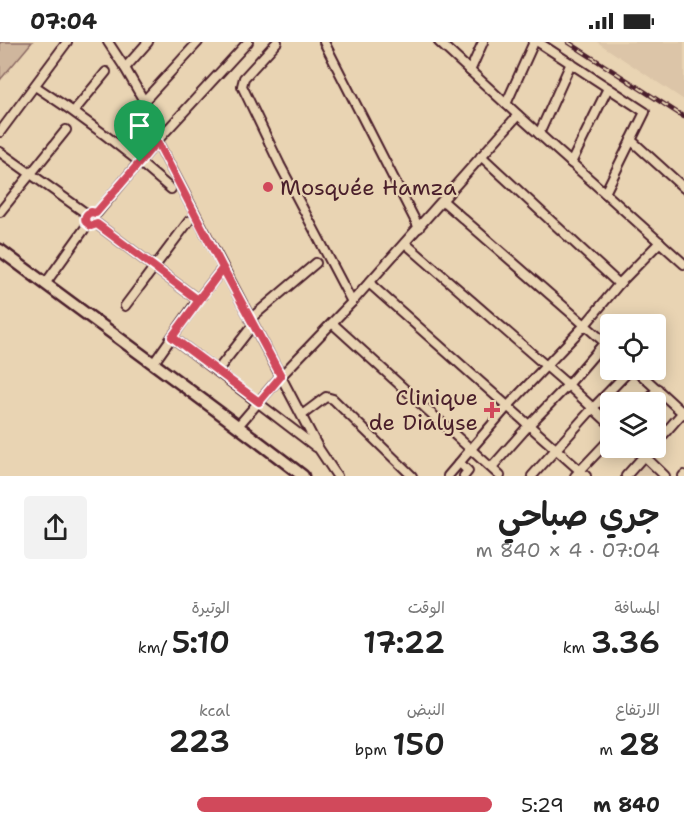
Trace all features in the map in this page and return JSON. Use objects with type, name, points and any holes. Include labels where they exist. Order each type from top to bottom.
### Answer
[{"type":"street","points":[[0,132],[67,42]]},
{"type":"street","points":[[108,42],[144,101],[157,141],[251,322],[319,449],[336,476]]},
{"type":"street","points":[[125,68],[148,42]]},
{"type":"street","points":[[144,101],[198,42]]},
{"type":"street","points":[[96,213],[157,141],[248,42]]},
{"type":"street","points":[[277,42],[244,78],[242,86],[280,165],[352,302]]},
{"type":"street","points":[[324,42],[419,228]]},
{"type":"street","points":[[439,42],[571,163],[682,259]]},
{"type":"street","points":[[470,71],[483,42]]},
{"type":"street","points":[[506,104],[534,42]]},
{"type":"street","points":[[538,42],[645,112],[605,193]]},
{"type":"street","points":[[539,134],[571,63]]},
{"type":"street","points":[[74,111],[106,72]]},
{"type":"street","points":[[35,86],[74,111],[171,189]]},
{"type":"street","points":[[571,163],[608,88]]},
{"type":"street","points":[[238,426],[281,376],[369,284],[518,115]]},
{"type":"street","points":[[130,117],[157,141]]},
{"type":"street","points":[[0,212],[66,130]]},
{"type":"street","points":[[631,140],[684,188]]},
{"type":"street","points":[[0,152],[87,214]]},
{"type":"street","points":[[481,156],[619,284]]},
{"type":"street","points":[[443,201],[600,338]]},
{"type":"street","points":[[87,214],[96,213]]},
{"type":"street","points":[[96,213],[99,217],[97,224]]},
{"type":"street","points":[[87,214],[85,220],[88,224],[93,226],[97,224]]},
{"type":"street","points":[[125,306],[189,221]]},
{"type":"street","points":[[45,284],[88,224]]},
{"type":"street","points":[[97,224],[198,300]]},
{"type":"street","points":[[448,476],[507,408],[585,325],[619,284],[660,242]]},
{"type":"street","points":[[405,243],[600,415]]},
{"type":"street","points":[[0,250],[303,476]]},
{"type":"street","points":[[217,371],[251,322],[316,263]]},
{"type":"street","points":[[153,364],[223,268]]},
{"type":"street","points":[[369,284],[556,449],[580,474],[600,451]]},
{"type":"street","points":[[332,323],[500,476]]},
{"type":"street","points":[[172,337],[319,449]]},
{"type":"street","points":[[492,467],[529,425],[600,353]]},
{"type":"street","points":[[532,476],[593,408],[622,380]]},
{"type":"street","points":[[647,380],[684,412],[666,432]]},
{"type":"street","points":[[655,392],[658,389]]},
{"type":"street","points":[[302,415],[326,397],[333,399],[412,476]]},
{"type":"street","points":[[626,476],[641,458]]},
{"type":"street","points":[[647,458],[665,476]]},
{"type":"street","points":[[460,463],[468,471],[464,476]]},
{"type":"shaded area","points":[[0,42],[32,42],[0,80]]},
{"type":"shaded area","points":[[597,42],[684,42],[684,100]]},
{"type":"shaded area","points":[[642,461],[660,476],[628,476]]},
{"type":"railway","points":[[568,42],[684,117]]},
{"type":"place","name":"Mosquée Hamza","points":[[268,187]]},
{"type":"place","name":"Clinique de Dialyse","points":[[492,410]]},
{"type":"route","points":[[140,162],[96,213],[87,214],[86,222],[91,226],[97,224],[198,300],[223,268],[281,376],[259,402],[172,337],[223,268],[157,141],[140,162]]}]
